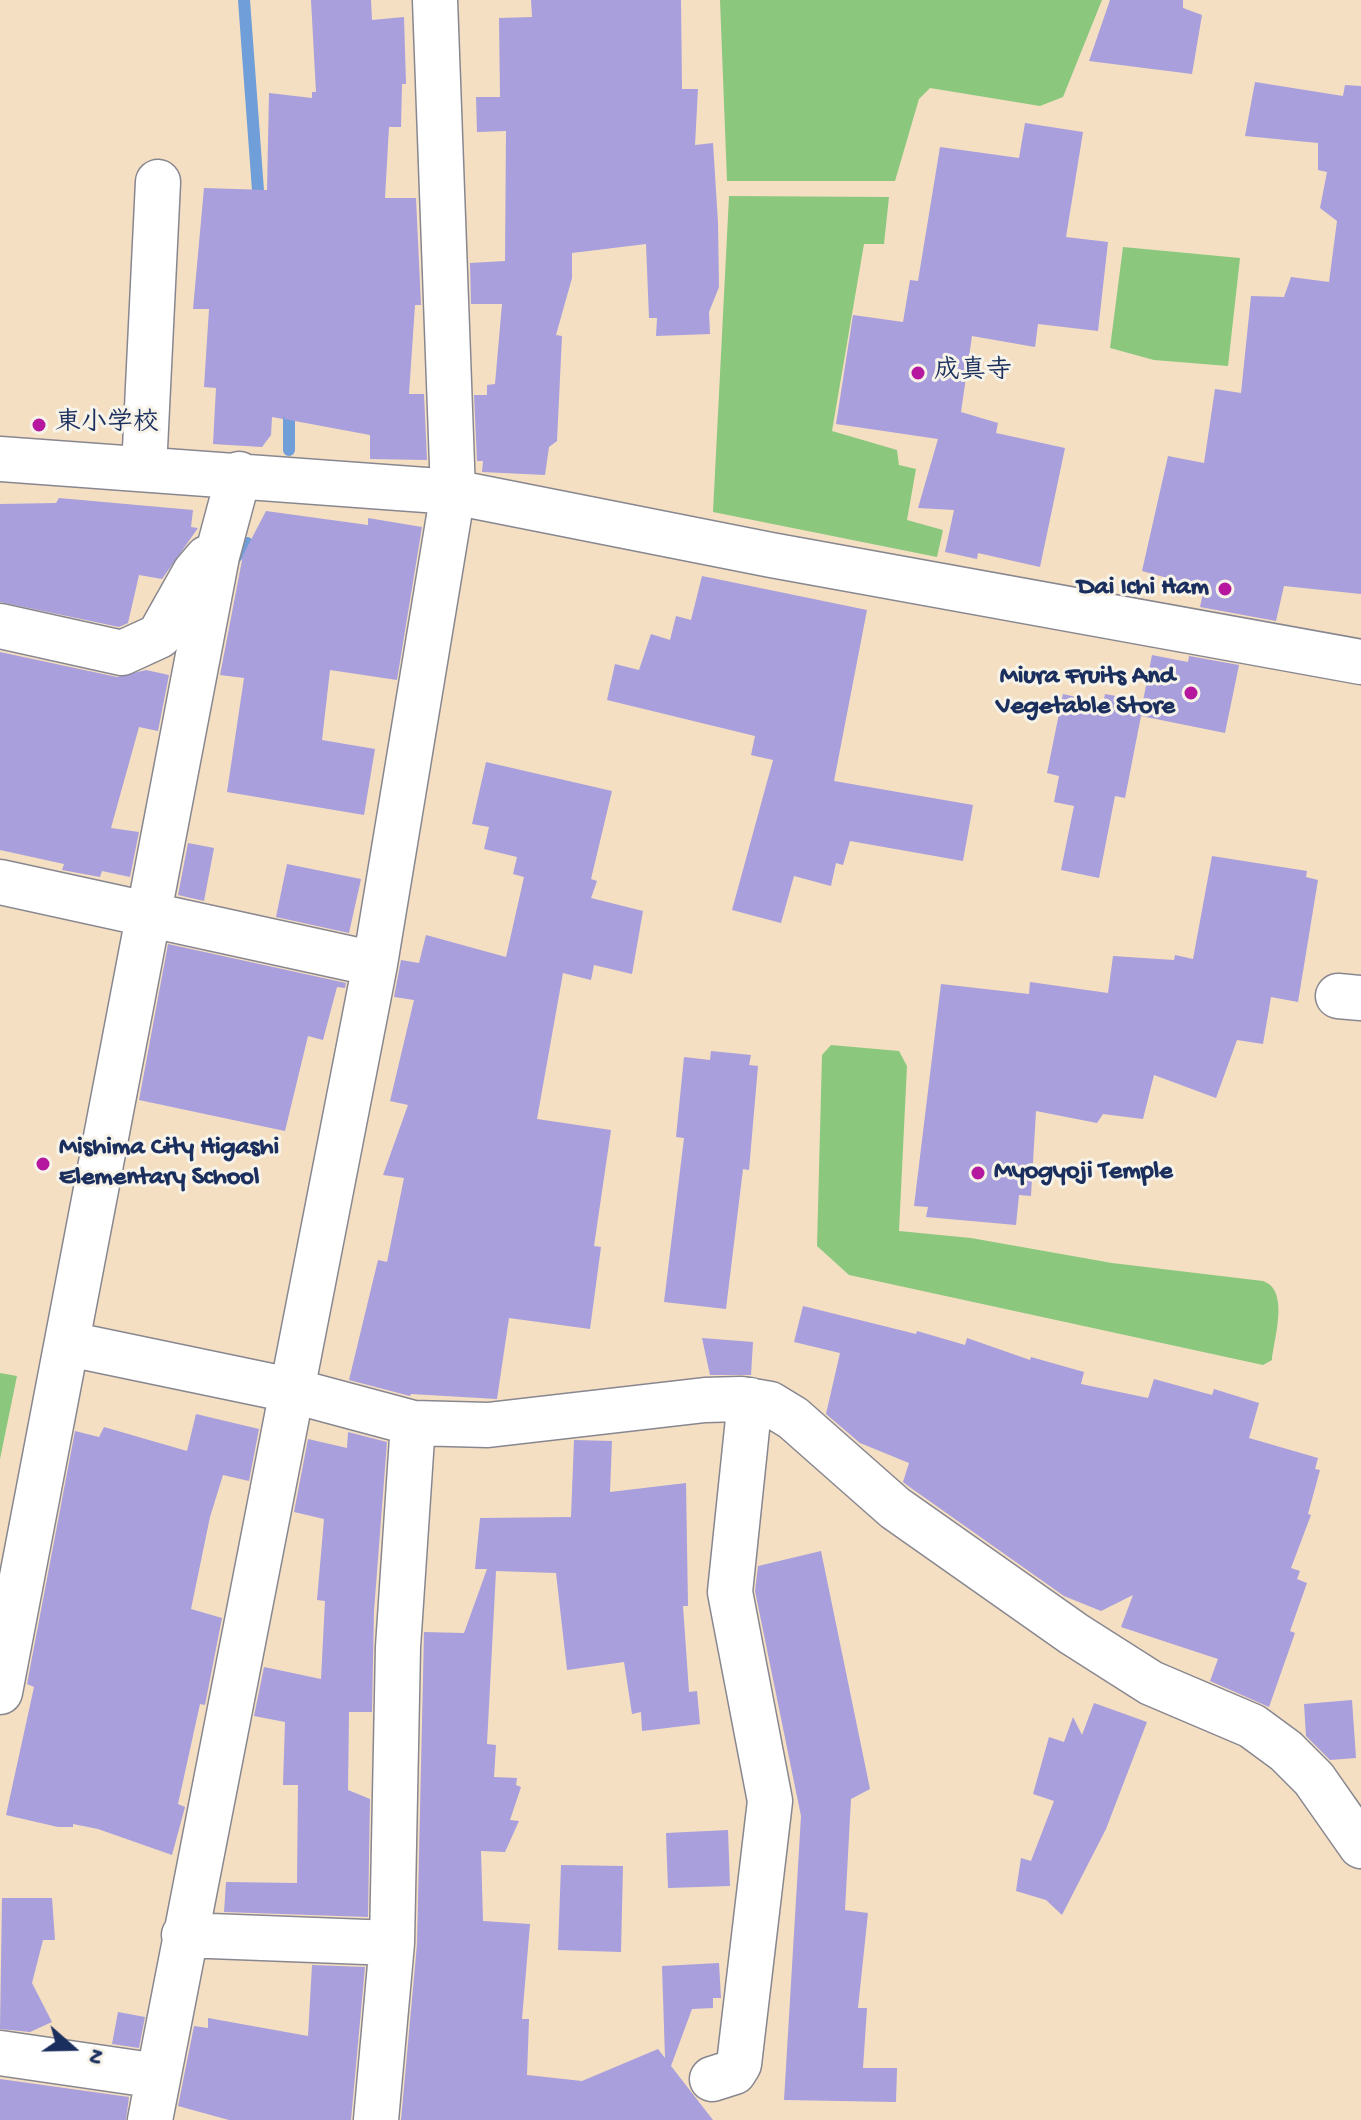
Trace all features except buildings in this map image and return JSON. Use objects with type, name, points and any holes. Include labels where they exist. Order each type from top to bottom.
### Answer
[{"type":"street","points":[[150,2120],[375,964],[453,492],[435,0]]},
{"type":"street","points":[[144,469],[158,182]]},
{"type":"street","points":[[0,459],[239,474],[453,492],[771,555],[1361,662]]},
{"type":"street","points":[[0,1692],[69,1344],[217,556],[239,474]]},
{"type":"street","points":[[0,626],[122,653],[159,636],[203,560],[217,556]]},
{"type":"street","points":[[0,882],[149,912],[375,964]]},
{"type":"street","points":[[69,1344],[290,1390],[413,1423],[488,1425],[705,1400],[750,1400],[770,1404],[793,1418],[895,1508],[1074,1634],[1151,1683],[1252,1726],[1286,1751],[1334,1804],[1361,1846]]},
{"type":"street","points":[[712,2079],[734,2072],[739,2064],[770,1801],[730,1592],[750,1400]]},
{"type":"street","points":[[376,2120],[392,1943],[398,1647],[413,1423]]},
{"type":"street","points":[[184,1935],[392,1943]]},
{"type":"street","points":[[0,2053],[158,2076]]},
{"type":"green space","points":[[720,0],[1102,0],[1063,97],[1040,106],[930,88],[919,99],[895,181],[727,181]]},
{"type":"green space","points":[[729,196],[889,197],[884,244],[864,244],[832,431],[897,450],[899,465],[916,469],[907,520],[943,530],[937,557],[713,512]]},
{"type":"green space","points":[[1123,247],[1240,258],[1228,366],[1154,360],[1110,348]]},
{"type":"green space","points":[[831,1045],[899,1051],[907,1066],[899,1231],[971,1238],[1112,1263],[1263,1281],[1271,1286],[1278,1304],[1272,1360],[1263,1365],[849,1275],[817,1246],[822,1055]]},
{"type":"green space","points":[[0,1373],[17,1376],[0,1459]]},
{"type":"waterway","points":[[244,0],[259,204]]},
{"type":"waterway","points":[[289,404],[289,450]]},
{"type":"waterway","points":[[232,562],[247,543]]},
{"type":"place","name":"成真寺","points":[[918,373]]},
{"type":"place","name":"東小学校","points":[[39,425]]},
{"type":"place","name":"Dai Ichi Ham","points":[[1225,589]]},
{"type":"place","name":"Miura Fruits And Vegetable Store","points":[[1191,693]]},
{"type":"place","name":"Mishima City Higashi Elementary School","points":[[43,1164]]},
{"type":"place","name":"Myogyoji Temple","points":[[978,1173]]}]
